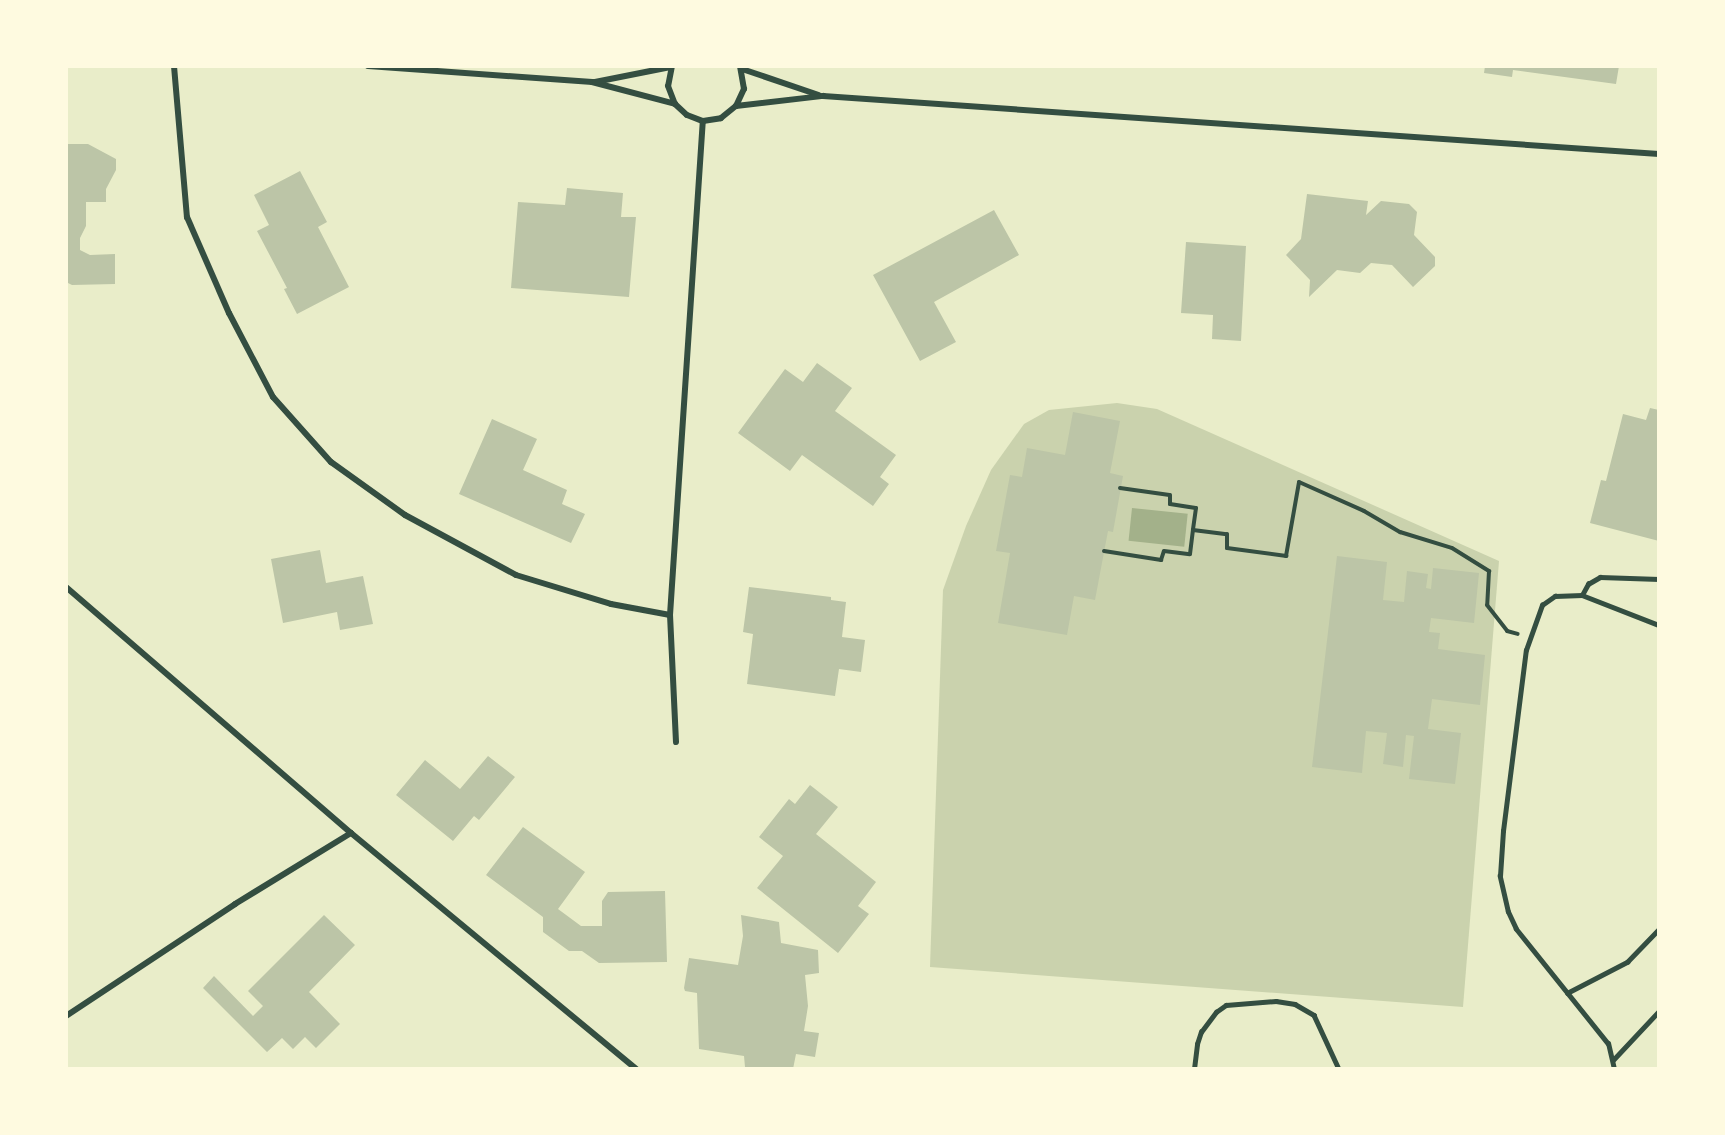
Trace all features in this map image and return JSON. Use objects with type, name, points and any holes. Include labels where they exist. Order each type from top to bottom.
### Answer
[{"type":"street","points":[[174,66],[187,217],[229,313],[273,397],[331,462],[405,515],[516,575],[611,604],[670,615]]},
{"type":"street","points":[[368,66],[592,82],[675,105],[687,116],[703,121],[721,118],[736,106],[744,88],[741,68],[823,96]]},
{"type":"street","points":[[592,82],[671,66],[668,86],[675,105]]},
{"type":"street","points":[[736,106],[823,96],[1659,154]]},
{"type":"street","points":[[676,742],[670,615],[703,121]]},
{"type":"street","points":[[66,586],[351,833],[636,1069]]},
{"type":"street","points":[[66,1016],[235,904],[351,833]]},
{"type":"lane","points":[[1582,595],[1588,584],[1600,578],[1659,579]]},
{"type":"lane","points":[[1614,1069],[1608,1044],[1516,929],[1508,912],[1500,876],[1503,831],[1526,650],[1545,601],[1560,594],[1582,595],[1659,625]]},
{"type":"lane","points":[[1567,993],[1627,962],[1659,929]]},
{"type":"lane","points":[[1194,1069],[1201,1032],[1216,1012],[1226,1005],[1276,1001],[1295,1004],[1314,1015],[1340,1069]]},
{"type":"lane","points":[[1613,1060],[1659,1011]]},
{"type":"path","points":[[1193,530],[1227,534],[1227,548],[1286,556],[1299,482],[1364,511],[1400,532],[1452,548],[1490,571],[1487,605],[1507,631],[1531,637]]},
{"type":"path","points":[[1104,551],[1161,560],[1164,551],[1190,554],[1196,507],[1170,504],[1170,495],[1120,489]]},
{"type":"shaded area","points":[[1117,403],[1157,409],[1499,561],[1463,1007],[930,967],[943,590],[966,526],[991,470],[1024,424],[1049,410]]},
{"type":"shaded area","points":[[1132,508],[1188,514],[1184,547],[1129,541]]},
{"type":"building","points":[[1485,66],[1619,66],[1616,84],[1513,70],[1512,77],[1484,73]]},
{"type":"building","points":[[66,144],[88,144],[116,159],[116,170],[106,189],[106,202],[86,202],[86,226],[80,238],[80,250],[90,255],[115,254],[115,284],[72,285],[66,282]]},
{"type":"building","points":[[300,171],[327,222],[318,227],[349,287],[297,314],[284,289],[287,288],[257,231],[269,225],[254,195]]},
{"type":"building","points":[[567,188],[623,193],[621,217],[636,217],[629,297],[511,288],[518,202],[565,205]]},
{"type":"building","points":[[1307,194],[1368,201],[1366,215],[1381,201],[1409,204],[1417,212],[1414,235],[1435,257],[1435,266],[1413,287],[1392,265],[1371,263],[1360,273],[1337,270],[1309,297],[1310,280],[1286,255],[1301,239]]},
{"type":"building","points":[[994,210],[1019,255],[934,302],[956,342],[920,361],[873,275]]},
{"type":"building","points":[[1186,242],[1246,246],[1241,341],[1212,339],[1213,315],[1181,313]]},
{"type":"building","points":[[817,363],[852,388],[835,411],[896,455],[880,477],[889,484],[873,506],[802,455],[790,471],[738,433],[785,369],[803,382]]},
{"type":"building","points":[[1650,408],[1659,410],[1659,541],[1590,523],[1601,480],[1606,481],[1623,414],[1646,420]]},
{"type":"building","points":[[1073,412],[1120,421],[1110,473],[1123,476],[1113,532],[1108,531],[1095,600],[1074,596],[1067,635],[998,623],[1010,553],[996,551],[1010,475],[1022,477],[1027,448],[1065,455]]},
{"type":"building","points":[[492,419],[537,439],[523,470],[567,490],[562,504],[585,514],[571,543],[459,494]]},
{"type":"building","points":[[320,550],[326,583],[363,576],[373,624],[340,630],[337,612],[283,623],[271,559]]},
{"type":"building","points":[[1337,556],[1387,562],[1383,600],[1404,602],[1407,571],[1428,574],[1426,588],[1431,589],[1433,568],[1479,573],[1474,623],[1431,618],[1429,632],[1440,633],[1438,649],[1485,655],[1480,705],[1432,699],[1428,729],[1461,733],[1455,784],[1409,779],[1414,736],[1406,735],[1403,767],[1383,764],[1387,733],[1366,731],[1362,773],[1312,767]]},
{"type":"building","points":[[749,587],[831,597],[831,600],[846,602],[842,637],[865,640],[861,672],[839,669],[835,696],[747,684],[753,634],[743,632]]},
{"type":"building","points":[[488,756],[515,777],[479,820],[474,816],[453,841],[396,795],[425,760],[460,789]]},
{"type":"building","points":[[810,785],[838,807],[816,834],[876,882],[858,906],[869,914],[838,953],[757,888],[783,856],[759,837],[789,799],[795,804]]},
{"type":"building","points":[[523,827],[585,872],[558,909],[581,926],[602,926],[602,901],[608,892],[665,891],[667,962],[599,963],[582,951],[569,951],[543,932],[543,917],[486,875]]},
{"type":"building","points":[[324,915],[355,945],[309,992],[340,1024],[316,1048],[305,1037],[293,1049],[282,1038],[267,1052],[203,988],[214,976],[253,1016],[263,1006],[248,991]]},
{"type":"building","points":[[741,915],[779,922],[781,943],[818,950],[819,973],[805,975],[808,1006],[804,1031],[819,1033],[815,1057],[796,1054],[793,1069],[745,1067],[744,1056],[699,1049],[697,993],[685,991],[684,988],[689,958],[738,965],[743,936]]}]
